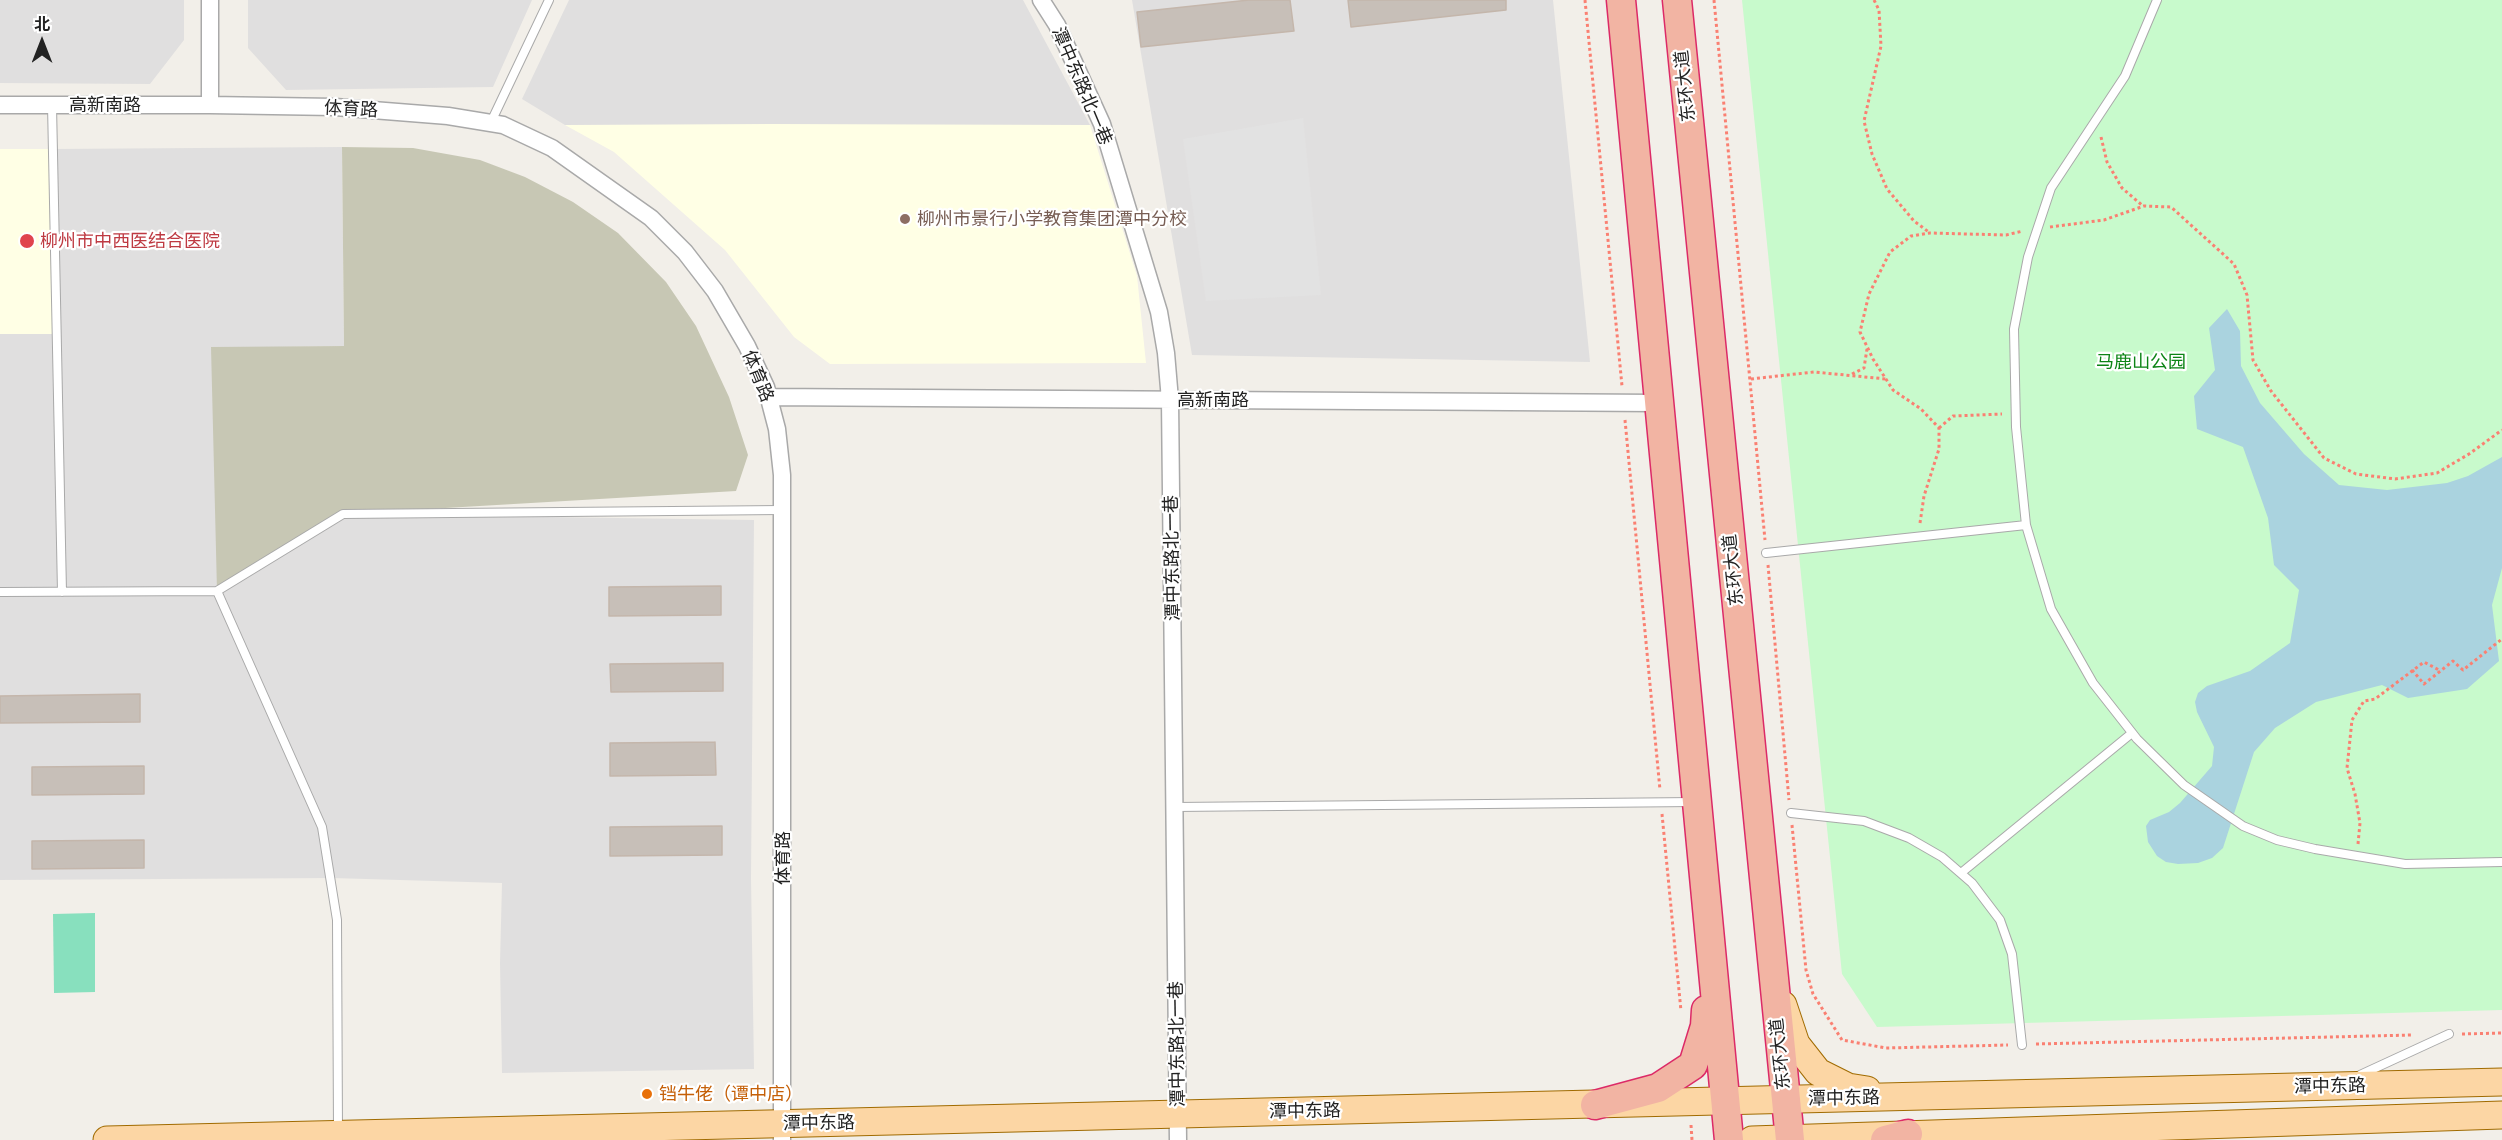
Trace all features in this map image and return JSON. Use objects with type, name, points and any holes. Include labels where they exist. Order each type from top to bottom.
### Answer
[{"type":"highway","points":[[1621,0],[1657,403],[1729,1140]]},
{"type":"highway","name":"东环大道","points":[[1677,0],[1784,1100],[1790,1139]]},
{"type":"highway","points":[[1595,1105],[1658,1088],[1693,1065],[1705,1026],[1711,963]]},
{"type":"main road","points":[[1772,971],[1796,1044],[1818,1072],[1848,1087],[1909,1097]]},
{"type":"main road","name":"潭中东路","points":[[107,1140],[338,1134],[1178,1127],[1595,1105],[2502,1082]]},
{"type":"main road","name":"潭中东路","points":[[1752,1140],[1897,1137],[2502,1115]]},
{"type":"street","points":[[210,0],[210,105]]},
{"type":"street","name":"潭中东路北一巷","points":[[1041,0],[1057,25],[1102,124],[1159,312],[1170,400],[1178,1127]]},
{"type":"street","name":"高新南路","points":[[0,105],[210,105]]},
{"type":"street","name":"体育路","points":[[210,105],[335,107],[491,122],[552,148],[651,218],[685,252],[715,291],[741,337],[768,397],[777,429],[782,475],[782,1132]]},
{"type":"street","name":"高新南路","points":[[768,397],[1657,403]]},
{"type":"lane","points":[[491,122],[549,0]]},
{"type":"lane","points":[[2157,0],[2125,76],[2050,188],[2028,256],[2014,329],[2016,414],[2026,525],[2050,609],[2093,683],[2132,733],[2184,785],[2243,826],[2277,840],[2405,864],[2502,862]]},
{"type":"lane","points":[[52,105],[62,592]]},
{"type":"lane","points":[[0,592],[217,591],[343,514],[782,510]]},
{"type":"lane","points":[[1766,553],[2026,525]]},
{"type":"lane","points":[[217,591],[322,827],[337,920],[338,1134]]},
{"type":"lane","points":[[1961,873],[2132,733]]},
{"type":"lane","points":[[1175,807],[1696,802]]},
{"type":"lane","points":[[1791,813],[1864,822],[1909,838],[1942,857],[1972,883],[2000,920],[2012,954],[2018,991],[2022,1045]]},
{"type":"lane","points":[[2336,1086],[2449,1034]]},
{"type":"path","points":[[1585,0],[1682,1021]]},
{"type":"path","points":[[1714,0],[1806,970],[1813,994],[1825,1017],[1842,1040],[1886,1048],[2414,1035]]},
{"type":"path","points":[[1874,0],[1880,10],[1881,46],[1864,121],[1872,154],[1887,189],[1914,221],[1930,233]]},
{"type":"path","points":[[2097,117],[2107,162],[2122,188],[2144,206]]},
{"type":"path","points":[[1918,537],[1924,496],[1939,449],[1939,428],[1921,410],[1893,390],[1860,332],[1866,303],[1890,252],[1911,236],[1930,233],[2006,235],[2038,228],[2066,227],[2104,220],[2144,206],[2171,207],[2234,264],[2247,295],[2253,360],[2271,391],[2324,458],[2355,474],[2395,479],[2437,473],[2469,454],[2502,430]]},
{"type":"path","points":[[1850,375],[1863,368],[1867,347]]},
{"type":"path","points":[[1750,379],[1814,372],[1886,379]]},
{"type":"path","points":[[1939,428],[1953,416],[2016,414]]},
{"type":"path","points":[[2412,670],[2424,684],[2453,661],[2463,670],[2501,640]]},
{"type":"path","points":[[2358,856],[2360,823],[2355,794],[2347,768],[2348,741],[2352,720],[2364,701],[2375,699],[2424,662],[2439,670]]},
{"type":"path","points":[[2449,1034],[2502,1033]]},
{"type":"path","points":[[1689,1102],[1692,1140]]},
{"type":"shaded area","points":[[0,0],[184,0],[184,40],[150,84],[0,83]]},
{"type":"shaded area","points":[[248,0],[532,0],[493,87],[286,90],[248,48]]},
{"type":"shaded area","points":[[569,0],[1023,0],[1090,125],[565,125],[522,99]]},
{"type":"shaded area","points":[[1132,0],[1553,0],[1590,362],[1192,355]]},
{"type":"shaded area","points":[[1303,118],[1321,295],[1206,301],[1183,139]]},
{"type":"shaded area","name":"柳州市景行小学教育集团潭中分校","points":[[565,125],[1090,125],[1137,276],[1146,363],[830,364],[794,337],[725,250],[614,152]]},
{"type":"shaded area","points":[[342,147],[344,346],[211,348],[343,514],[754,520],[751,878],[754,1069],[502,1073],[500,963],[502,883],[332,878],[0,880],[0,334],[56,334],[53,149]]},
{"type":"shaded area","points":[[342,147],[413,148],[480,160],[525,177],[573,202],[618,233],[666,282],[696,326],[729,397],[748,455],[736,491],[343,514],[217,591],[211,347],[344,346]]},
{"type":"shaded area","name":"柳州市中西医结合医院","points":[[0,149],[53,149],[57,334],[0,334]]},
{"type":"green space","name":"马鹿山公园","points":[[1742,0],[2502,0],[2502,1010],[1877,1027],[1842,974]]},
{"type":"green space","points":[[95,913],[95,992],[54,993],[53,914]]},
{"type":"water","points":[[2227,309],[2240,331],[2241,366],[2260,403],[2304,454],[2339,485],[2387,490],[2447,483],[2468,476],[2502,457],[2502,568],[2492,605],[2499,661],[2467,689],[2408,698],[2382,685],[2316,702],[2275,728],[2254,752],[2223,848],[2212,858],[2198,863],[2178,864],[2166,862],[2157,856],[2148,842],[2146,826],[2150,820],[2169,812],[2180,803],[2212,766],[2214,747],[2197,712],[2195,702],[2198,693],[2207,686],[2250,671],[2290,643],[2299,590],[2274,565],[2268,518],[2243,447],[2197,429],[2194,396],[2215,370],[2209,328]]},
{"type":"building","points":[[1249,0],[1290,0],[1294,31],[1141,47],[1137,12]]},
{"type":"building","points":[[1348,0],[1506,0],[1506,10],[1351,27]]},
{"type":"building","points":[[721,586],[721,615],[609,616],[609,587]]},
{"type":"building","points":[[723,663],[723,691],[611,692],[610,664]]},
{"type":"building","points":[[140,694],[140,722],[0,723],[0,696]]},
{"type":"building","points":[[715,742],[716,775],[610,776],[610,743]]},
{"type":"building","points":[[144,766],[144,794],[32,795],[32,767]]},
{"type":"building","points":[[722,826],[722,855],[610,856],[610,827]]},
{"type":"building","points":[[144,840],[144,868],[32,869],[32,841]]},
{"type":"place","name":"柳州市景行小学教育集团潭中分校","points":[[905,219]]},
{"type":"place","name":"柳州市中西医结合医院","points":[[27,241]]},
{"type":"place","name":"铛牛佬（谭中店）","points":[[647,1094]]}]
